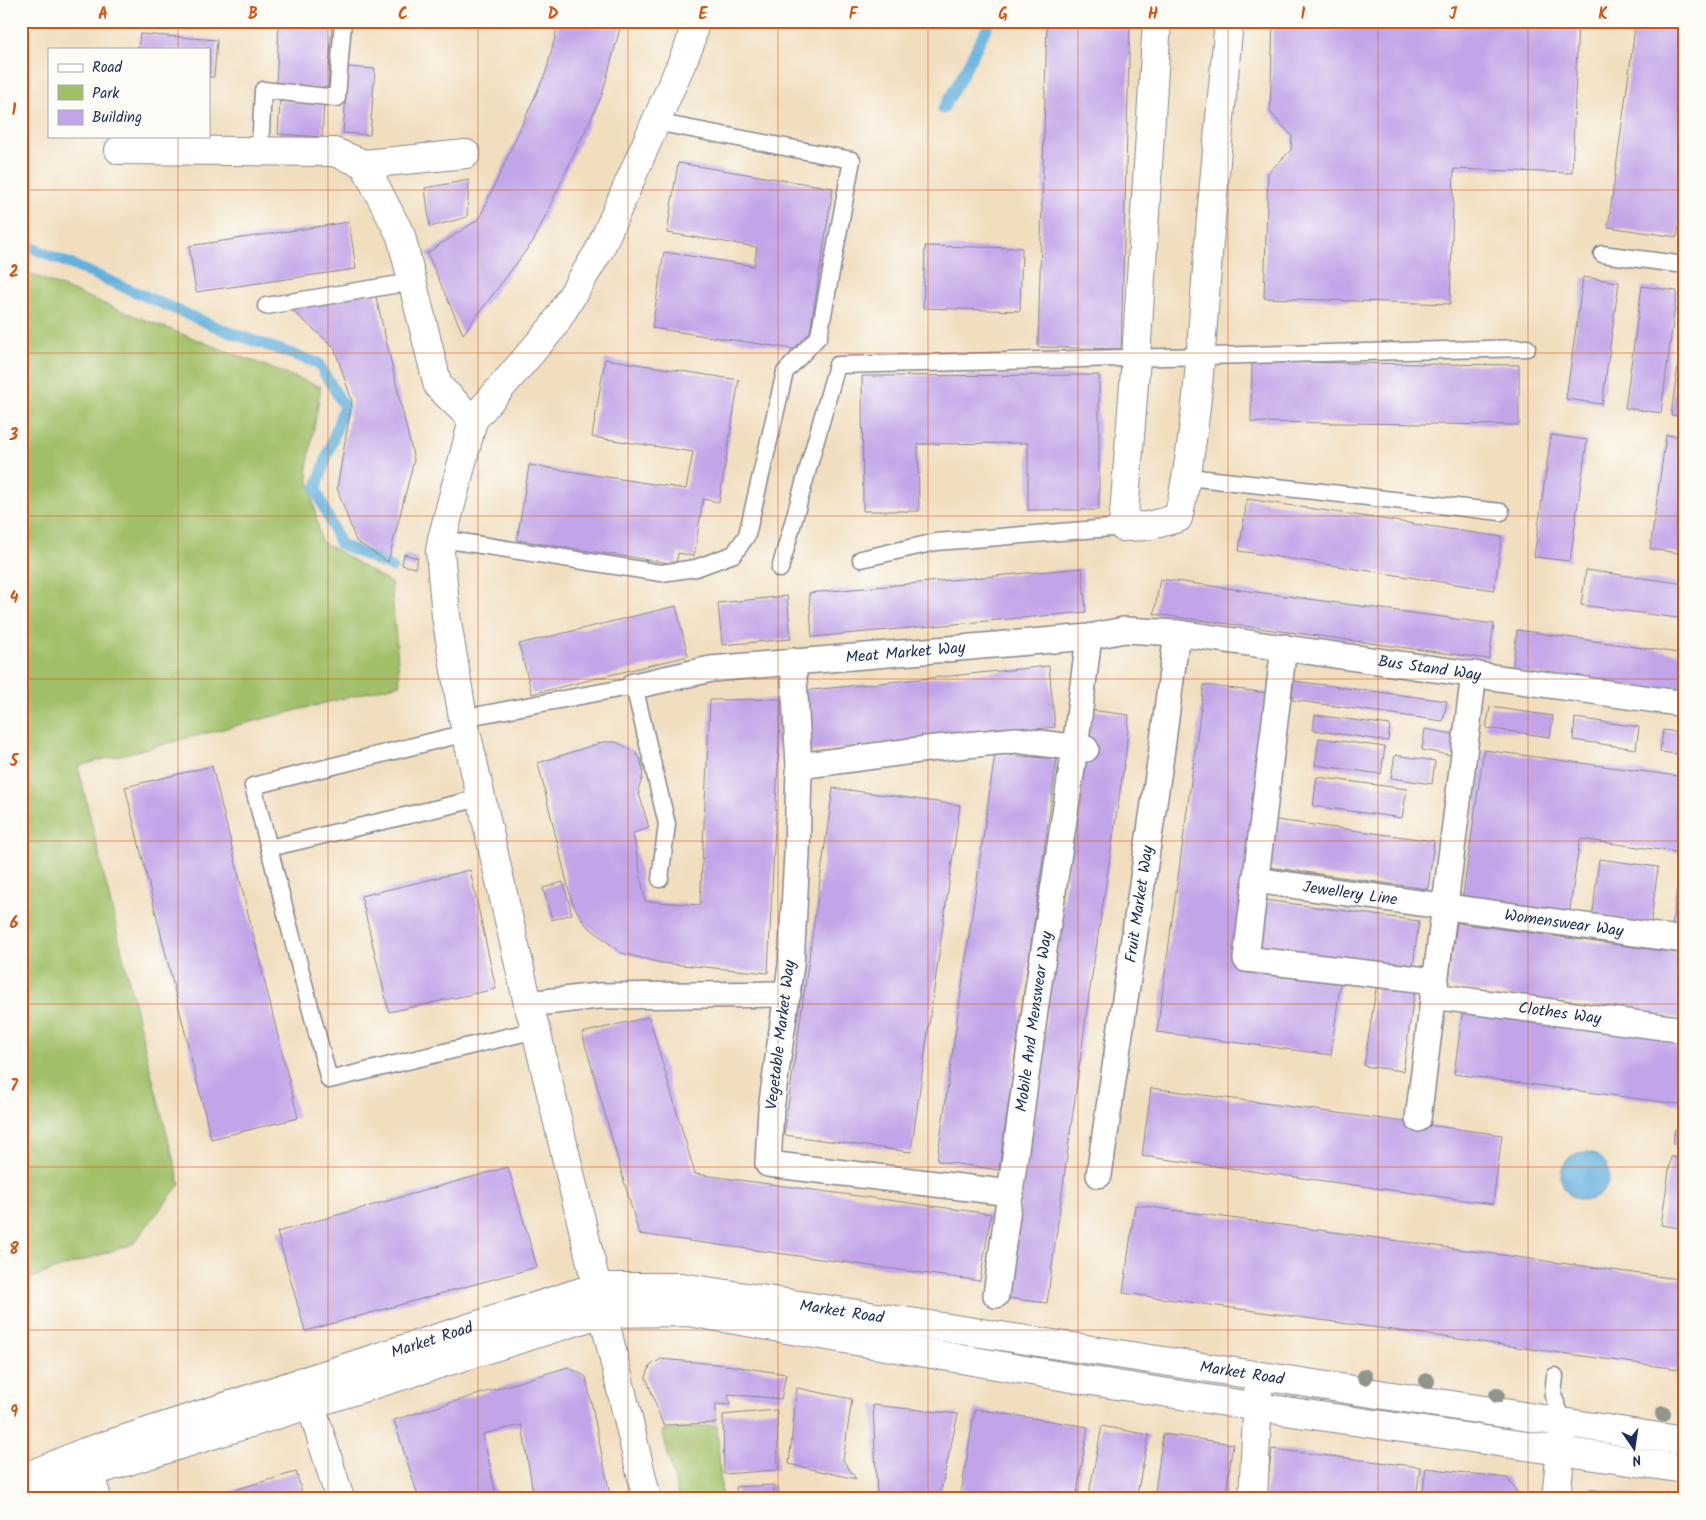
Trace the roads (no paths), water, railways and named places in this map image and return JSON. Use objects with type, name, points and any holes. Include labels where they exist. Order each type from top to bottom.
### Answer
[{"type":"street","points":[[647,1499],[536,1030],[528,1004],[465,726],[446,616],[440,551],[474,420],[553,328],[600,249],[690,44],[695,21]]},
{"type":"street","points":[[1157,21],[1136,358],[1123,527],[1148,526],[1178,518],[1188,476],[1202,356],[1212,200],[1229,21]]},
{"type":"street","points":[[120,150],[334,152],[364,164],[466,154]]},
{"type":"street","points":[[364,164],[401,236],[438,386],[474,420]]},
{"type":"street","name":"Meat Market Way","points":[[634,686],[711,669],[1089,637],[1124,630],[1177,633]]},
{"type":"street","name":"Bus Stand Way","points":[[1177,633],[1685,704]]},
{"type":"street","name":"Fruit Market Way","points":[[1099,1175],[1161,756],[1177,633]]},
{"type":"street","name":"Mobile And Menswear Way","points":[[996,1294],[1038,989],[1080,748],[1089,637]]},
{"type":"street","points":[[1255,880],[1284,647]]},
{"type":"street","name":"Vegetable Market Way","points":[[793,661],[799,766],[792,940],[788,994],[771,1109],[768,1164],[1011,1193]]},
{"type":"street","points":[[1418,1119],[1474,674]]},
{"type":"street","points":[[799,766],[927,748],[1016,740],[1080,748]]},
{"type":"street","name":"Jewellery Line","points":[[1255,880],[1445,907]]},
{"type":"street","name":"Clothes Way","points":[[1255,880],[1246,959],[1685,1030]]},
{"type":"street","name":"Womenswear Way","points":[[1445,907],[1685,940]]},
{"type":"street","points":[[528,1004],[598,996],[788,994]]},
{"type":"street","name":"Market Road","points":[[21,1491],[90,1473],[596,1287],[681,1287],[1685,1441]]},
{"type":"street","name":"Market Road","points":[[21,1479],[85,1452],[603,1313],[688,1312],[1062,1376],[1258,1407],[1685,1469]]},
{"type":"street","points":[[1253,1499],[1259,1376]]},
{"type":"street","points":[[307,1393],[340,1499]]},
{"type":"street","points":[[1556,1499],[1564,1423]]},
{"type":"street","points":[[90,1473],[97,1499]]},
{"type":"lane","points":[[260,151],[263,90],[337,98],[343,21]]},
{"type":"lane","points":[[442,539],[661,573],[696,568],[734,554],[747,535],[785,372],[819,336],[852,160],[655,122]]},
{"type":"lane","points":[[1602,254],[1685,265]]},
{"type":"lane","points":[[266,306],[412,282]]},
{"type":"lane","points":[[780,569],[837,365],[1528,348]]},
{"type":"lane","points":[[1188,476],[1501,512]]},
{"type":"lane","points":[[861,559],[936,542],[1123,527]]},
{"type":"lane","points":[[536,1030],[330,1080],[253,786],[465,726],[634,686],[667,824],[660,879]]},
{"type":"lane","points":[[269,848],[481,798]]},
{"type":"lane","points":[[1555,1376],[1553,1395],[1564,1423]]},
{"type":"water","points":[[1585,1152],[1594,1154],[1602,1159],[1607,1167],[1609,1176],[1607,1185],[1602,1193],[1594,1198],[1585,1200],[1576,1198],[1568,1193],[1563,1185],[1561,1176],[1563,1167],[1568,1159],[1576,1154]]},
{"type":"waterway","points":[[943,109],[990,21]]},
{"type":"waterway","points":[[21,243],[226,331],[318,363],[344,406],[316,489],[340,544],[392,567]]}]
